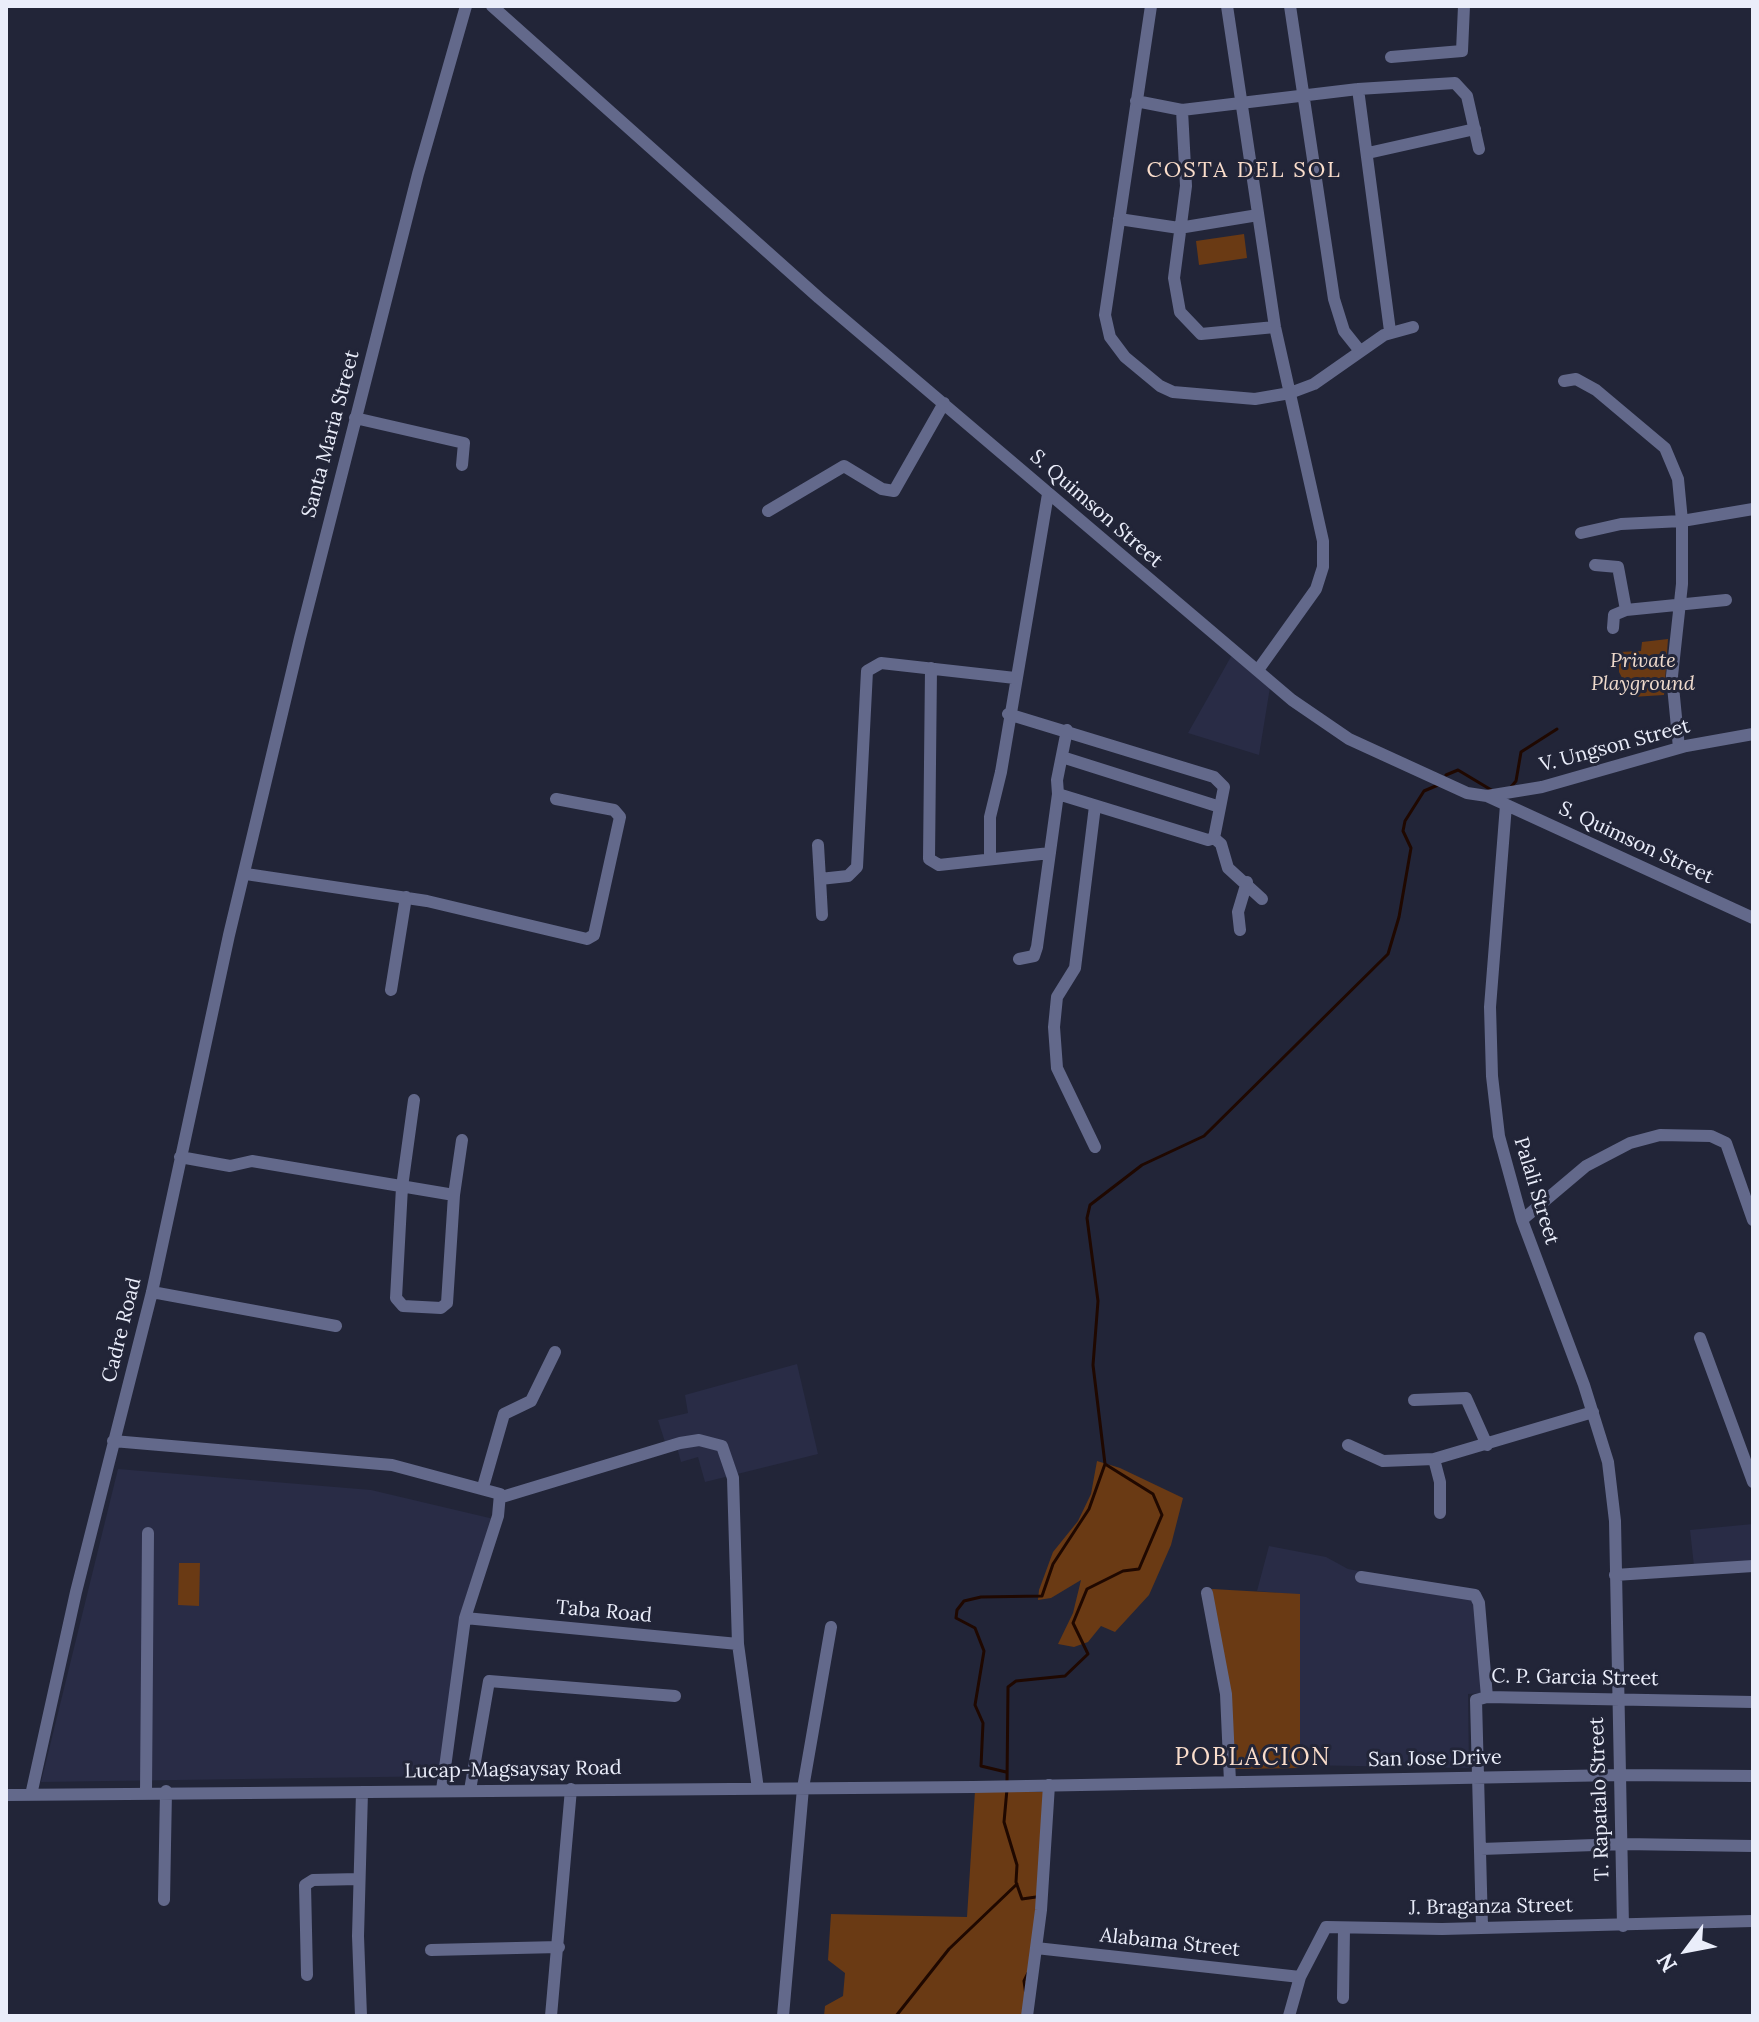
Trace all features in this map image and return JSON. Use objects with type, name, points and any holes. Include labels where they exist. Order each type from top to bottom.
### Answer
[{"type":"street","name":"Santa Maria Street","points":[[246,874],[355,418],[466,6]]},
{"type":"street","name":"S. Quimson Street","points":[[492,6],[819,298],[1292,700],[1349,739],[1467,793],[1487,796],[1753,918]]},
{"type":"street","points":[[1151,6],[1105,315],[1110,337],[1125,357],[1160,386],[1185,395],[1255,399],[1290,393],[1327,378],[1390,331],[1413,327]]},
{"type":"street","points":[[1227,6],[1275,327],[1323,541],[1323,567],[1311,597],[1258,670]]},
{"type":"street","points":[[1290,6],[1334,299],[1344,331],[1360,351]]},
{"type":"street","points":[[1391,57],[1462,51],[1464,6]]},
{"type":"street","points":[[1136,101],[1182,110],[1358,89],[1445,82],[1460,84],[1479,149]]},
{"type":"street","points":[[1358,89],[1390,331]]},
{"type":"street","points":[[1182,110],[1186,186],[1179,228],[1175,297],[1186,322],[1201,334],[1275,327]]},
{"type":"street","points":[[1368,153],[1475,129]]},
{"type":"street","points":[[1119,219],[1179,228],[1258,215]]},
{"type":"street","points":[[1564,381],[1576,379],[1596,390],[1665,448],[1678,479],[1682,566],[1672,676],[1679,748]]},
{"type":"street","points":[[768,511],[844,466],[882,489],[894,491],[944,403]]},
{"type":"street","points":[[355,418],[464,443],[462,465]]},
{"type":"street","points":[[990,857],[990,817],[1001,772],[1008,714],[1048,494]]},
{"type":"street","points":[[1581,533],[1621,524],[1682,521],[1753,509]]},
{"type":"street","points":[[1595,565],[1618,567],[1626,610]]},
{"type":"street","points":[[1613,628],[1614,615],[1626,610],[1726,600]]},
{"type":"street","points":[[820,879],[848,876],[857,867],[867,671],[881,663],[1015,678]]},
{"type":"street","points":[[931,668],[927,856],[939,865],[990,857],[1050,853]]},
{"type":"street","points":[[1008,714],[1214,777],[1224,787],[1214,838]]},
{"type":"street","points":[[1019,959],[1034,956],[1037,947],[1058,794],[1057,780],[1067,730]]},
{"type":"street","name":"V. Ungson Street","points":[[1487,796],[1542,787],[1679,748],[1753,734]]},
{"type":"street","points":[[1062,757],[1220,807]]},
{"type":"street","points":[[1058,794],[1204,840],[1214,838]]},
{"type":"street","points":[[246,874],[406,897],[582,939],[591,937],[620,817],[614,810],[556,799]]},
{"type":"street","name":"Palali Street","points":[[1506,805],[1489,1038],[1499,1136],[1522,1220],[1593,1412],[1610,1477],[1615,1521],[1615,1575]]},
{"type":"street","points":[[1095,806],[1075,968],[1057,997],[1054,1027],[1057,1068],[1095,1147]]},
{"type":"street","points":[[1214,838],[1221,844],[1228,868],[1247,882],[1262,899]]},
{"type":"street","points":[[818,845],[822,915]]},
{"type":"street","name":"Cadre Road","points":[[31,1795],[113,1441],[152,1292],[246,874]]},
{"type":"street","points":[[1240,930],[1238,912],[1247,882]]},
{"type":"street","points":[[391,990],[406,897]]},
{"type":"street","points":[[414,1100],[402,1187],[396,1298],[403,1306],[441,1308],[446,1305],[454,1195],[462,1140]]},
{"type":"street","points":[[1522,1220],[1586,1166],[1630,1143],[1660,1135],[1711,1136],[1726,1143],[1753,1220]]},
{"type":"street","points":[[180,1157],[230,1166],[252,1161],[454,1195]]},
{"type":"street","points":[[152,1292],[336,1326]]},
{"type":"street","points":[[1700,1338],[1753,1482]]},
{"type":"street","points":[[483,1487],[504,1414],[531,1401],[555,1352]]},
{"type":"street","points":[[1414,1400],[1466,1398],[1487,1445]]},
{"type":"street","points":[[1348,1445],[1383,1461],[1434,1459],[1593,1412]]},
{"type":"street","points":[[502,1497],[680,1443],[699,1440],[722,1446],[733,1478],[738,1644],[758,1789]]},
{"type":"street","points":[[113,1441],[392,1465],[497,1491],[502,1497]]},
{"type":"street","points":[[1434,1459],[1440,1482],[1440,1513]]},
{"type":"street","points":[[442,1790],[465,1618],[502,1497]]},
{"type":"street","points":[[146,1792],[148,1533]]},
{"type":"street","points":[[1615,1575],[1753,1566]]},
{"type":"street","name":"T. Rapatalo Street","points":[[1615,1575],[1623,1926]]},
{"type":"street","points":[[1361,1577],[1475,1595],[1479,1603],[1487,1697]]},
{"type":"street","points":[[1207,1593],[1226,1694],[1230,1782]]},
{"type":"street","name":"Taba Road","points":[[465,1618],[738,1644]]},
{"type":"street","points":[[783,2016],[803,1788],[831,1627]]},
{"type":"street","points":[[470,1790],[489,1681],[675,1696]]},
{"type":"street","name":"C. P. Garcia Street","points":[[1479,1778],[1475,1703],[1479,1697],[1753,1702]]},
{"type":"street","name":"San Jose Drive","points":[[1021,1786],[1620,1775],[1753,1776]]},
{"type":"street","points":[[1479,1778],[1482,1927]]},
{"type":"street","points":[[1027,2016],[1036,1948],[1049,1785]]},
{"type":"street","name":"Lucap-Magsaysay Road","points":[[6,1795],[166,1791],[1021,1786]]},
{"type":"street","points":[[551,2016],[571,1789]]},
{"type":"street","points":[[164,1900],[166,1791]]},
{"type":"street","points":[[361,2016],[359,1879],[362,1792]]},
{"type":"street","points":[[1481,1849],[1623,1844],[1753,1846]]},
{"type":"street","points":[[307,1975],[305,1885],[313,1880],[359,1879]]},
{"type":"street","name":"J. Braganza Street","points":[[1344,1929],[1623,1926],[1753,1921]]},
{"type":"street","points":[[1289,2016],[1300,1977],[1326,1927],[1344,1929],[1343,1998]]},
{"type":"street","points":[[431,1950],[559,1947]]},
{"type":"street","name":"Alabama Street","points":[[1036,1948],[1300,1977]]},
{"type":"shaded area","points":[[1237,646],[1272,675],[1259,755],[1188,733]]},
{"type":"shaded area","points":[[797,1364],[818,1454],[705,1482],[698,1457],[681,1462],[675,1440],[665,1442],[658,1420],[688,1413],[685,1395]]},
{"type":"shaded area","points":[[118,1469],[371,1490],[498,1520],[468,1616],[448,1776],[41,1782]]},
{"type":"shaded area","points":[[1753,1524],[1753,1561],[1694,1566],[1690,1530]]},
{"type":"shaded area","points":[[1269,1546],[1326,1557],[1348,1569],[1474,1592],[1486,1693],[1468,1694],[1469,1768],[1300,1765],[1300,1595],[1257,1591]]},
{"type":"green space","points":[[1244,234],[1247,258],[1199,265],[1196,241]]},
{"type":"green space","name":"Private Playground","points":[[1668,639],[1664,695],[1632,697],[1619,672],[1619,652],[1641,651],[1642,642]]},
{"type":"green space","points":[[1097,1461],[1120,1468],[1183,1498],[1171,1545],[1149,1595],[1115,1632],[1101,1626],[1088,1642],[1074,1647],[1058,1644],[1073,1613],[1081,1580],[1051,1598],[1038,1600],[1039,1590],[1053,1552],[1078,1521],[1091,1494]]},
{"type":"green space","points":[[179,1563],[200,1563],[199,1606],[178,1605]]},
{"type":"green space","points":[[1212,1589],[1300,1594],[1300,1768],[1234,1769]]},
{"type":"green space","points":[[975,1791],[1050,1792],[1029,2016],[824,2016],[825,2006],[843,1996],[845,1973],[828,1960],[831,1914],[967,1917]]},
{"type":"waterway","points":[[1511,787],[1516,781],[1521,752],[1557,729]]},
{"type":"waterway","points":[[1446,775],[1458,770],[1493,791]]},
{"type":"waterway","points":[[1007,1782],[1008,1687],[1016,1681],[1065,1676],[1088,1654],[1073,1623],[1087,1589],[1123,1571],[1139,1569],[1162,1515],[1153,1494],[1105,1464],[1093,1365],[1098,1301],[1087,1218],[1090,1205],[1142,1165],[1204,1136],[1388,954],[1399,917],[1411,848],[1403,831],[1405,821],[1424,791],[1438,785]]},
{"type":"waterway","points":[[1006,1772],[981,1766],[983,1723],[975,1705],[984,1651],[975,1628],[956,1618],[957,1610],[964,1601],[981,1597],[1042,1596],[1053,1564],[1089,1509],[1105,1464]]},
{"type":"waterway","points":[[1007,1789],[1004,1822],[1017,1865],[1016,1882],[1022,1899],[1036,1897]]},
{"type":"waterway","points":[[896,2016],[949,1949],[1017,1884]]},
{"type":"waterway","points":[[1026,1995],[1024,1981],[1028,1973]]},
{"type":"district","name":"COSTA DEL SOL","points":[[1244,171]]},
{"type":"district","name":"POBLACION","points":[[1253,1758]]}]
